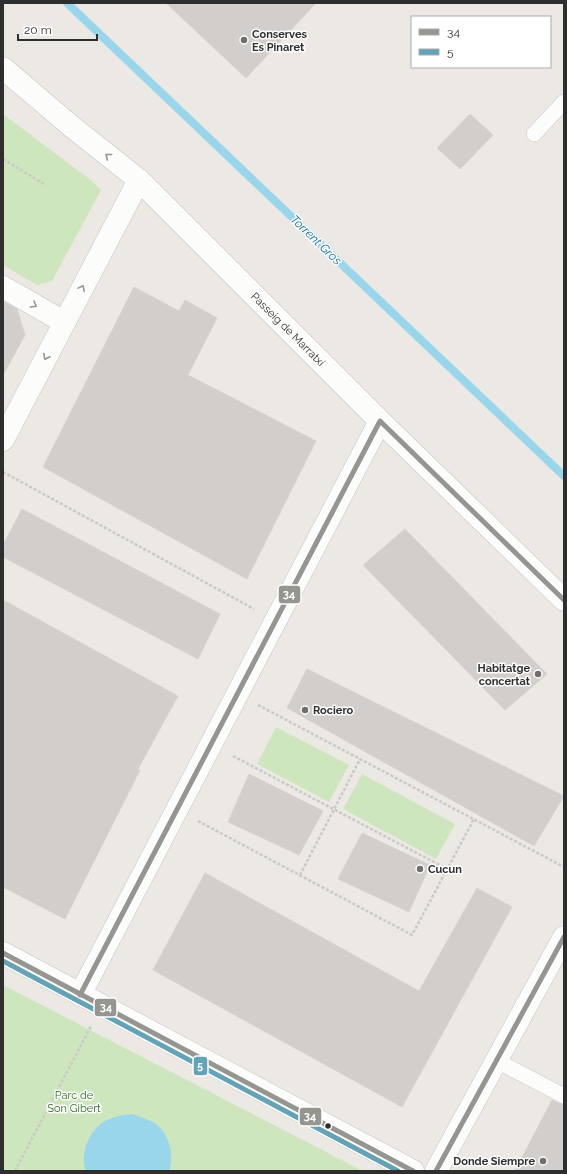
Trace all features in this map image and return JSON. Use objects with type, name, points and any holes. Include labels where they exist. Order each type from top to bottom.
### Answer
[{"type":"street","name":"Passeig de Marratxí","points":[[3,68],[71,126],[139,180],[380,421],[564,600]]},
{"type":"street","points":[[3,440],[139,180]]},
{"type":"street","points":[[3,287],[64,322]]},
{"type":"street","points":[[80,995],[380,421]]},
{"type":"street","points":[[436,1171],[564,937]]},
{"type":"street","points":[[3,953],[413,1171]]},
{"type":"lane","points":[[534,134],[564,102]]},
{"type":"lane","points":[[497,1060],[564,1096]]},
{"type":"path","points":[[3,159],[44,184]]},
{"type":"path","points":[[3,472],[276,621]]},
{"type":"path","points":[[238,695],[564,867]]},
{"type":"path","points":[[211,744],[447,869]]},
{"type":"path","points":[[300,875],[360,759]]},
{"type":"path","points":[[177,810],[412,935],[474,819]]},
{"type":"path","points":[[15,1171],[102,1006]]},
{"type":"green space","points":[[3,114],[92,181],[101,190],[52,281],[37,285],[3,265]]},
{"type":"green space","points":[[276,727],[349,765],[329,802],[257,764]]},
{"type":"green space","points":[[362,774],[455,824],[436,859],[343,809]]},
{"type":"green space","name":"Parc de Son Gibert","points":[[3,985],[363,1171],[3,1171]]},
{"type":"water","points":[[132,1114],[147,1119],[161,1128],[170,1146],[171,1165],[169,1171],[86,1171],[84,1164],[85,1149],[91,1135],[107,1120]]},
{"type":"building","name":"Conserves Es Pinaret","points":[[166,3],[316,3],[246,78]]},
{"type":"building","points":[[470,114],[493,135],[460,169],[437,148]]},
{"type":"building","points":[[134,287],[179,311],[185,300],[217,318],[188,375],[316,441],[247,579],[43,467]]},
{"type":"building","points":[[3,301],[17,309],[25,335],[3,375]]},
{"type":"building","points":[[22,509],[220,614],[198,659],[3,557],[3,545]]},
{"type":"building","points":[[405,529],[547,674],[505,710],[363,565]]},
{"type":"building","points":[[3,600],[178,696],[138,769],[140,770],[65,919],[3,887]]},
{"type":"building","points":[[307,669],[564,796],[534,846],[287,708]]},
{"type":"building","points":[[249,774],[323,811],[299,855],[228,822]]},
{"type":"building","points":[[362,833],[430,865],[409,912],[338,879]]},
{"type":"building","points":[[205,873],[419,991],[477,888],[512,907],[402,1107],[153,970]]},
{"type":"building","points":[[552,1100],[564,1105],[564,1171],[515,1171]]},
{"type":"waterway","name":"Torrent Gros","points":[[67,3],[564,476]]},
{"type":"transit line","name":"34","points":[[80,995],[380,421],[564,600]]},
{"type":"transit line","name":"34","points":[[436,1171],[564,937]]},
{"type":"transit line","name":"34","points":[[3,953],[413,1171]]},
{"type":"transit line","name":"5","points":[[3,961],[398,1171]]},
{"type":"place","name":"Conserves Es Pinaret","points":[[244,40]]},
{"type":"place","name":"Habitatge concertat","points":[[538,674]]},
{"type":"place","name":"Rociero","points":[[305,710]]},
{"type":"place","name":"Cucun","points":[[420,869]]},
{"type":"place","name":"Donde Siempre","points":[[543,1161]]}]
